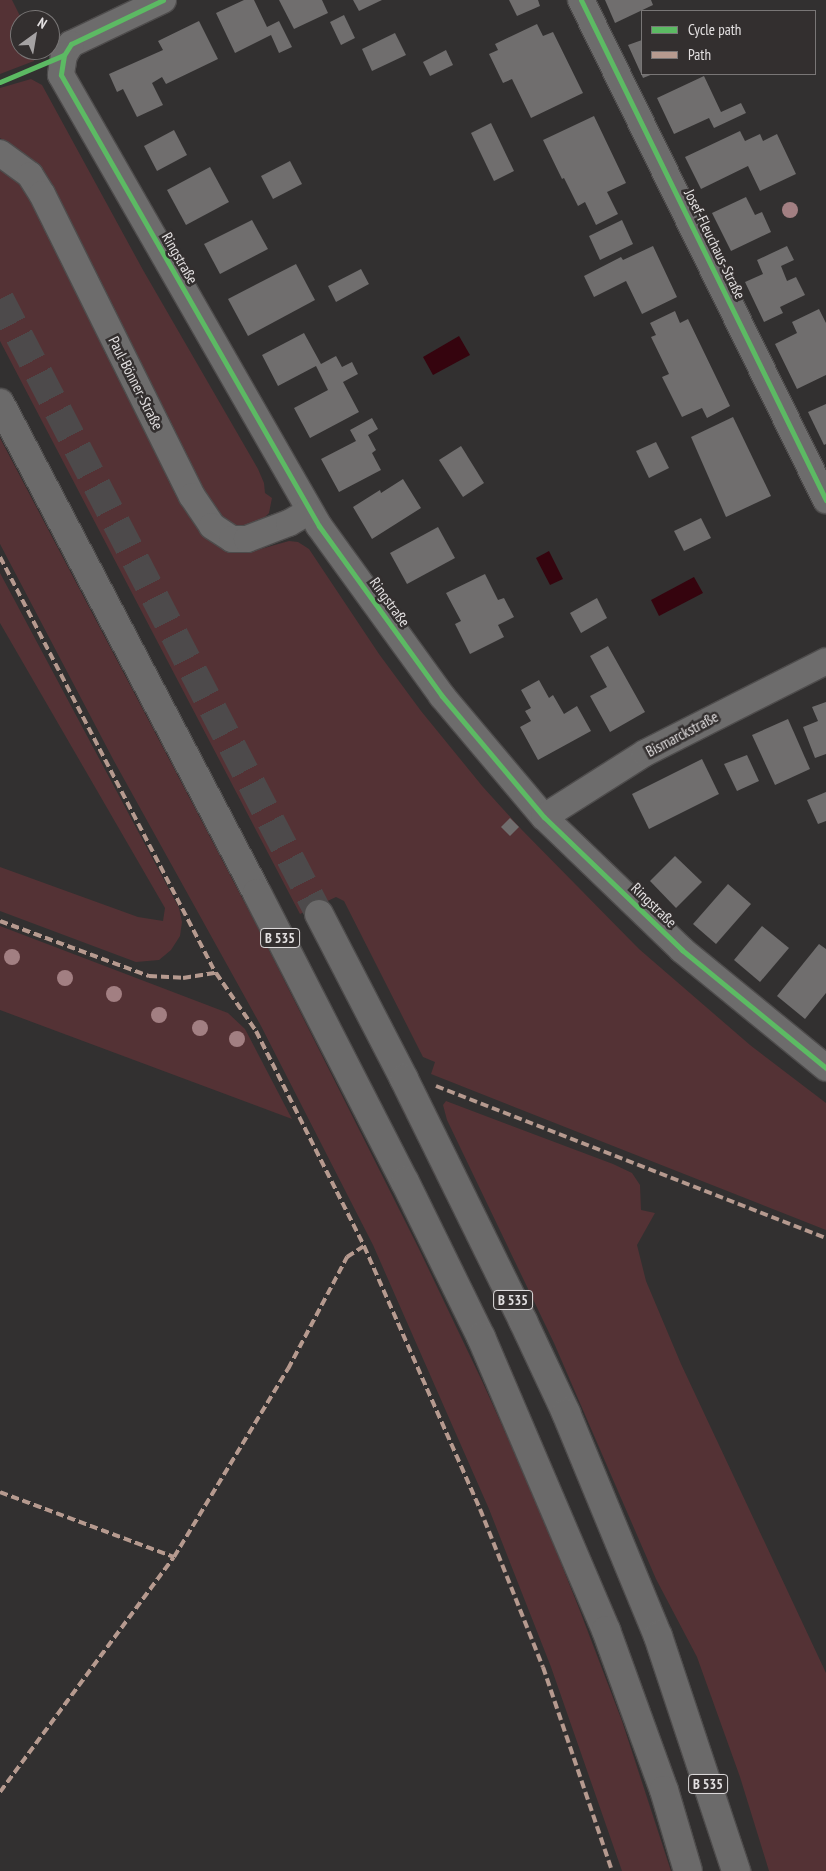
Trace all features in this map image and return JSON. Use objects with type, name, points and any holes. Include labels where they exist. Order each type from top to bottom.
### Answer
[{"type":"highway","name":"B 535","points":[[0,403],[257,894],[405,1182],[480,1337],[606,1630],[664,1790],[688,1871]]},
{"type":"highway","name":"B 535","points":[[319,914],[408,1087],[566,1413],[658,1636],[736,1871]]},
{"type":"street","name":"Josef-Fleuchaus-Straße","points":[[581,0],[826,500]]},
{"type":"street","name":"Ringstraße","points":[[155,2],[71,44],[64,55],[61,76],[310,511],[442,696],[544,817],[682,950],[826,1068]]},
{"type":"street","name":"Paul-Bönner-Straße","points":[[0,153],[30,175],[42,194],[192,496],[212,526],[232,539],[247,539],[268,532],[310,511]]},
{"type":"street","name":"Bismarckstraße","points":[[544,817],[645,753],[826,661]]},
{"type":"shaded area","points":[[0,0],[12,0],[17,10],[10,10],[10,60],[34,61],[0,74]]},
{"type":"shaded area","points":[[31,79],[42,85],[143,270],[258,469],[264,483],[265,493],[272,498],[269,513],[260,522],[247,526],[236,526],[228,523],[206,494],[43,173],[31,158],[0,138],[0,88]]},
{"type":"shaded area","points":[[0,169],[18,183],[29,197],[208,539],[221,548],[231,551],[257,550],[289,541],[298,542],[309,549],[379,654],[421,711],[483,787],[522,830],[639,949],[750,1045],[826,1103],[826,1230],[431,1074],[435,1062],[423,1057],[344,901],[336,897],[300,914],[0,341]]},
{"type":"shaded area","points":[[459,336],[470,355],[433,375],[423,357]]},
{"type":"shaded area","points":[[0,438],[259,930],[418,1247],[482,1381],[537,1503],[580,1611],[622,1721],[671,1871],[622,1871],[551,1667],[489,1509],[373,1245],[261,1026],[114,761],[0,544]]},
{"type":"shaded area","points":[[549,551],[563,579],[550,585],[536,558]]},
{"type":"shaded area","points":[[0,573],[179,908],[182,922],[180,936],[171,950],[159,960],[136,962],[0,911],[0,867],[138,917],[163,921],[165,908],[0,623]]},
{"type":"shaded area","points":[[694,577],[703,593],[659,616],[651,600]]},
{"type":"shaded area","points":[[0,926],[228,1013],[245,1029],[292,1119],[0,1010]]},
{"type":"shaded area","points":[[446,1101],[613,1164],[632,1173],[640,1185],[641,1210],[655,1213],[637,1245],[646,1281],[681,1364],[826,1673],[826,1871],[769,1871],[740,1777],[697,1657],[656,1579],[554,1343],[447,1120],[443,1105]]},
{"type":"building","points":[[244,0],[254,0],[267,27],[279,21],[292,47],[279,53],[271,35],[235,53],[216,13]]},
{"type":"building","points":[[279,0],[322,0],[328,13],[294,29]]},
{"type":"building","points":[[353,0],[382,0],[359,11]]},
{"type":"building","points":[[509,0],[538,0],[540,6],[517,16]]},
{"type":"building","points":[[605,0],[651,0],[653,5],[615,23]]},
{"type":"building","points":[[344,15],[355,38],[341,45],[330,22]]},
{"type":"building","points":[[199,21],[218,59],[166,84],[162,77],[152,83],[163,105],[137,117],[123,89],[117,92],[109,74],[163,50],[158,41]]},
{"type":"building","points":[[537,24],[543,36],[553,32],[583,93],[531,118],[512,79],[503,83],[489,54],[498,50],[495,44]]},
{"type":"building","points":[[395,33],[406,55],[372,71],[362,49]]},
{"type":"building","points":[[641,40],[641,74],[628,45]]},
{"type":"building","points":[[446,50],[453,65],[430,76],[423,62]]},
{"type":"building","points":[[704,76],[721,112],[741,103],[746,113],[714,128],[709,118],[674,134],[657,98]]},
{"type":"building","points":[[594,116],[626,183],[607,192],[618,214],[596,225],[585,202],[578,206],[543,140]]},
{"type":"building","points":[[491,123],[514,171],[494,181],[471,133]]},
{"type":"building","points":[[174,130],[187,155],[157,171],[144,146]]},
{"type":"building","points":[[740,131],[745,141],[760,134],[763,141],[777,134],[796,174],[760,191],[748,166],[701,189],[685,157]]},
{"type":"building","points":[[290,161],[302,184],[273,199],[261,176]]},
{"type":"building","points":[[210,167],[229,202],[186,225],[167,190]]},
{"type":"building","points":[[746,197],[755,215],[762,212],[771,232],[731,251],[712,213]]},
{"type":"building","points":[[252,220],[268,249],[220,274],[204,244]]},
{"type":"building","points":[[622,220],[633,244],[600,260],[589,236]]},
{"type":"building","points":[[653,246],[677,297],[642,314],[626,281],[594,297],[584,276],[621,257],[623,260]]},
{"type":"building","points":[[787,246],[794,260],[781,266],[787,281],[796,277],[805,295],[780,307],[783,313],[764,322],[745,282],[763,274],[757,260]]},
{"type":"building","points":[[296,264],[315,300],[248,336],[228,299]]},
{"type":"building","points":[[361,269],[369,284],[336,302],[328,286]]},
{"type":"building","points":[[819,309],[826,323],[826,375],[797,389],[775,344],[797,333],[792,322]]},
{"type":"building","points":[[675,311],[680,323],[688,319],[730,406],[707,418],[702,408],[682,417],[662,377],[669,374],[651,337],[656,335],[650,323]]},
{"type":"building","points":[[304,333],[321,364],[336,356],[342,367],[352,362],[358,374],[343,382],[359,412],[310,438],[294,408],[328,390],[316,366],[278,386],[262,355]]},
{"type":"building","points":[[826,404],[826,444],[824,445],[808,412]]},
{"type":"building","points":[[733,417],[771,496],[726,517],[691,437]]},
{"type":"building","points":[[372,418],[378,429],[368,435],[376,450],[372,453],[381,470],[339,492],[321,459],[356,441],[350,430]]},
{"type":"building","points":[[656,442],[669,468],[649,478],[636,451]]},
{"type":"building","points":[[461,446],[484,483],[463,497],[439,460]]},
{"type":"building","points":[[403,479],[421,508],[372,539],[353,507],[380,490],[381,493]]},
{"type":"building","points":[[701,518],[711,538],[684,551],[674,531]]},
{"type":"building","points":[[438,527],[455,558],[407,584],[390,553]]},
{"type":"building","points":[[485,574],[498,600],[504,598],[514,617],[498,625],[504,637],[470,654],[455,624],[461,621],[446,593]]},
{"type":"building","points":[[597,598],[607,618],[581,633],[570,613]]},
{"type":"building","points":[[608,646],[645,712],[610,732],[590,696],[607,687],[590,656]]},
{"type":"building","points":[[539,680],[549,698],[553,695],[564,714],[577,706],[591,731],[538,760],[520,727],[531,721],[525,711],[531,708],[521,690]]},
{"type":"building","points":[[826,702],[826,754],[815,758],[803,727],[818,721],[812,707]]},
{"type":"building","points":[[788,719],[810,769],[775,785],[752,735]]},
{"type":"building","points":[[747,755],[759,781],[737,791],[724,764]]},
{"type":"building","points":[[702,759],[719,794],[649,829],[632,794]]},
{"type":"building","points":[[826,792],[826,821],[818,824],[807,800]]},
{"type":"building","points":[[510,818],[519,827],[510,836],[501,827]]},
{"type":"building","points":[[675,856],[702,882],[676,908],[650,881]]},
{"type":"building","points":[[728,884],[751,904],[716,944],[693,924]]},
{"type":"building","points":[[762,926],[789,948],[760,982],[734,960]]},
{"type":"building","points":[[819,944],[826,949],[826,993],[805,1019],[777,996]]},
{"type":"tunnel","points":[[0,299],[319,914]]},
{"type":"marked path","points":[[0,557],[216,973],[256,1031],[364,1246],[480,1509],[543,1667],[612,1871]]},
{"type":"marked path","points":[[0,921],[149,976],[183,978],[216,973]]},
{"type":"marked path","points":[[436,1086],[826,1238]]},
{"type":"marked path","points":[[0,1792],[174,1557],[288,1369],[347,1257],[364,1246]]},
{"type":"marked path","points":[[0,1492],[174,1557]]},
{"type":"cycle path","points":[[163,0],[71,44],[64,55],[61,75],[319,526],[442,696],[544,817],[682,950],[826,1068]]},
{"type":"cycle path","points":[[581,0],[826,500]]},
{"type":"cycle path","points":[[0,82],[64,55]]}]
